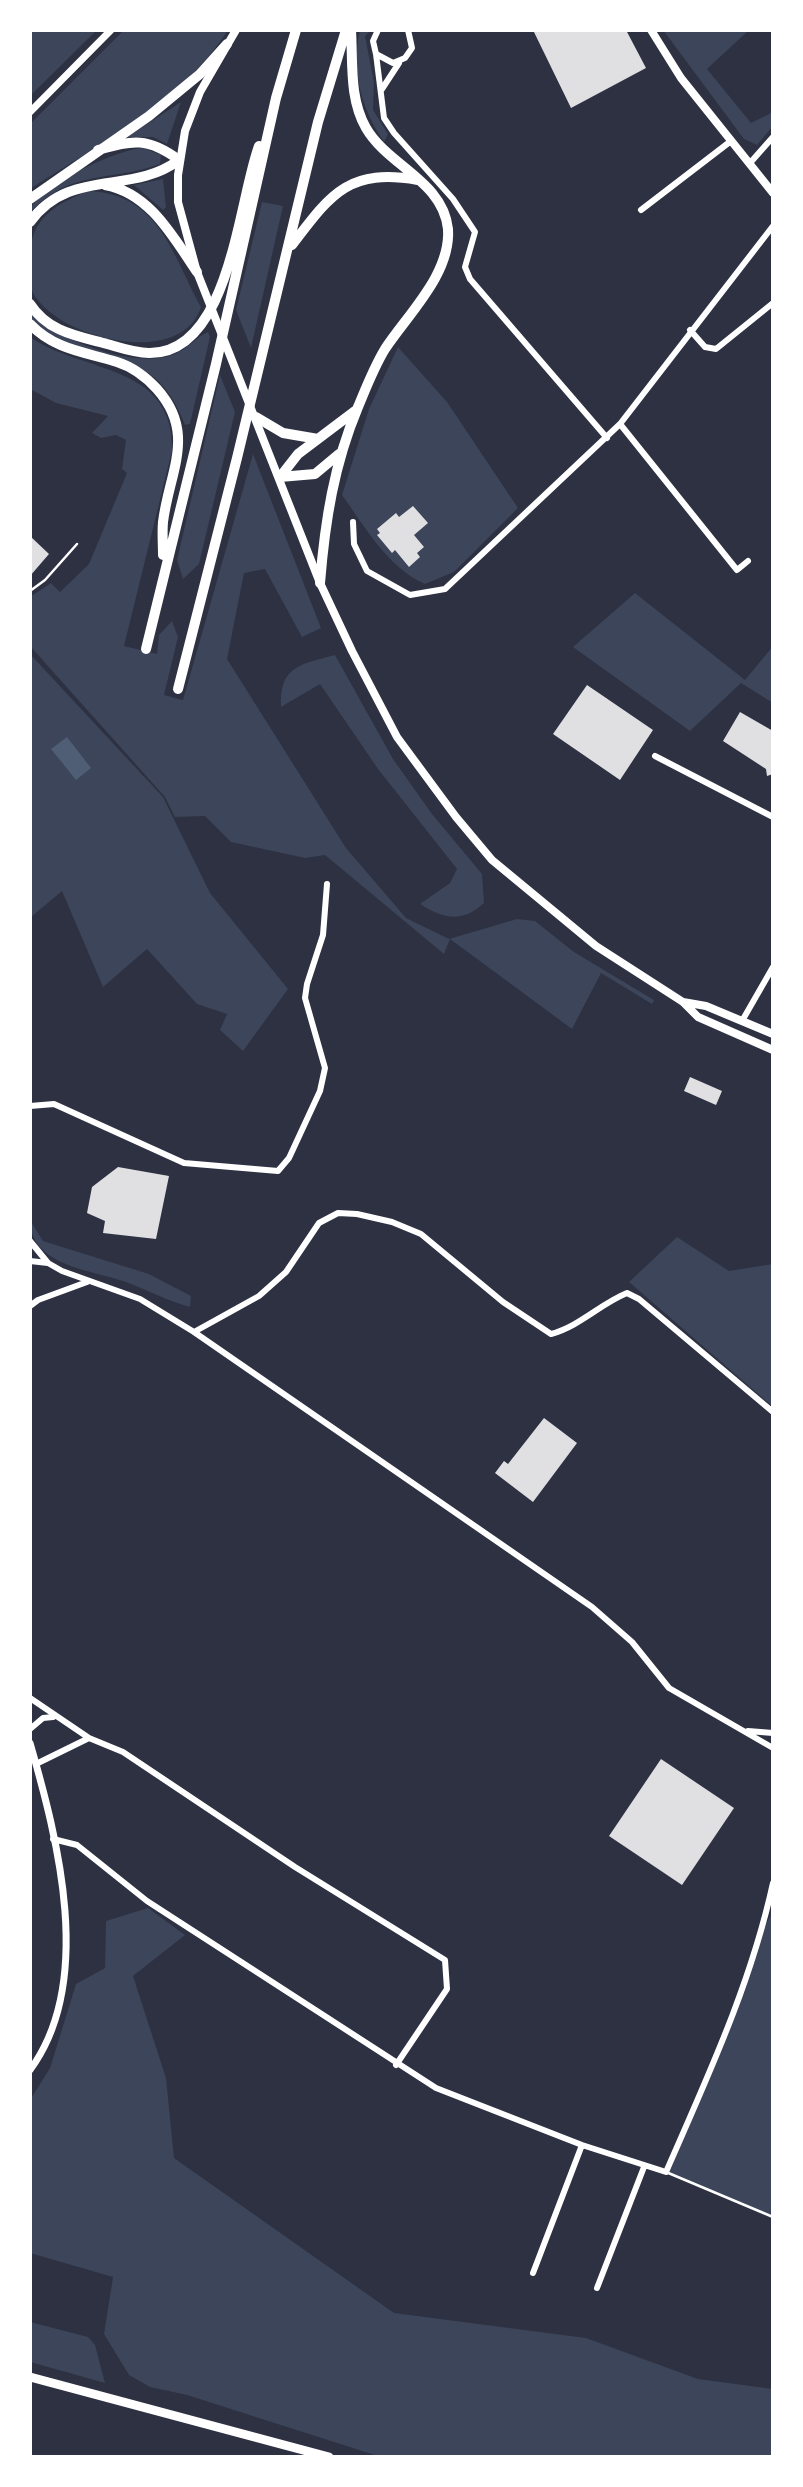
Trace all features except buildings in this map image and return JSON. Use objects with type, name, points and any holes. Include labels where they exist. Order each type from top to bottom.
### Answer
[{"type":"highway","points":[[30,303],[46,322],[61,332],[148,353],[171,349],[197,330],[218,298],[256,154],[296,30]]},
{"type":"highway","points":[[320,583],[324,529],[341,453],[357,409],[384,352],[439,271],[446,253],[448,229],[443,208],[421,181],[379,146],[366,128],[354,94],[348,30]]},
{"type":"highway","points":[[178,689],[318,122],[348,30]]},
{"type":"highway","points":[[30,199],[167,101],[200,74],[227,44]]},
{"type":"highway","points":[[146,649],[216,364],[276,97]]},
{"type":"highway","points":[[98,150],[131,142],[146,142],[179,159]]},
{"type":"highway","points":[[30,222],[40,208],[66,191],[156,173],[179,159]]},
{"type":"highway","points":[[288,250],[320,207],[333,194],[356,180],[382,175],[421,181]]},
{"type":"highway","points":[[99,184],[120,188],[143,201],[197,272]]},
{"type":"highway","points":[[30,324],[52,342],[68,350],[118,362],[141,374],[166,399],[174,415],[178,460],[163,522],[163,574]]},
{"type":"highway","points":[[280,477],[298,454],[317,439],[330,433],[357,409]]},
{"type":"highway","points":[[256,417],[284,433],[317,439]]},
{"type":"highway","points":[[280,477],[315,474],[341,453]]},
{"type":"main road","points":[[236,30],[200,92],[184,131],[179,159],[178,202],[197,272],[320,583],[397,737],[492,860],[596,946],[683,1002],[698,1017],[773,1050]]},
{"type":"main road","points":[[651,30],[681,78],[773,193]]},
{"type":"main road","points":[[683,1002],[706,1006],[773,1034]]},
{"type":"main road","points":[[30,2377],[329,2457]]},
{"type":"street","points":[[30,112],[111,30]]},
{"type":"street","points":[[378,30],[373,41],[381,108],[394,134],[453,199],[475,232],[465,267],[470,279],[607,438]]},
{"type":"street","points":[[380,94],[385,80],[412,48],[408,30]]},
{"type":"street","points":[[376,54],[386,62],[400,62]]},
{"type":"street","points":[[750,163],[773,136]]},
{"type":"street","points":[[641,210],[732,141]]},
{"type":"street","points":[[353,522],[354,544],[367,571],[410,595],[445,589],[620,424],[773,226]]},
{"type":"street","points":[[690,330],[705,347],[716,349],[773,303]]},
{"type":"street","points":[[620,424],[737,570],[748,561]]},
{"type":"street","points":[[655,757],[773,817]]},
{"type":"street","points":[[30,1106],[54,1104],[184,1163],[278,1171],[289,1158],[320,1091],[324,1068],[305,998],[323,935],[327,884]]},
{"type":"street","points":[[742,1021],[773,967]]},
{"type":"street","points":[[194,1332],[260,1296],[292,1266],[319,1223],[338,1213],[357,1214],[392,1222],[421,1234],[503,1302],[551,1335],[570,1329],[614,1299],[628,1293],[639,1299],[773,1412]]},
{"type":"street","points":[[30,1241],[48,1263]]},
{"type":"street","points":[[30,1261],[48,1263],[87,1282],[107,1285],[140,1298],[194,1332],[592,1607],[632,1642],[669,1689],[773,1748]]},
{"type":"street","points":[[30,1307],[38,1300],[87,1282]]},
{"type":"street","points":[[30,1298],[38,1300]]},
{"type":"street","points":[[30,1698],[89,1738],[123,1752],[295,1867],[445,1960],[447,1989],[396,2065]]},
{"type":"street","points":[[30,1729],[43,1718],[55,1717]]},
{"type":"street","points":[[740,1729],[773,1733]]},
{"type":"street","points":[[36,1764],[89,1738]]},
{"type":"street","points":[[30,1743],[53,1839],[65,1917],[64,1984],[52,2031],[30,2070]]},
{"type":"street","points":[[53,1839],[77,1845],[147,1901],[396,2065],[436,2088],[582,2145],[666,2172],[725,2037],[758,1947],[773,1883]]},
{"type":"street","points":[[533,2273],[582,2145]]},
{"type":"street","points":[[597,2288],[644,2167]]},
{"type":"lane","points":[[30,591],[45,580],[77,544]]},
{"type":"lane","points":[[666,2172],[773,2217]]},
{"type":"shaded area","points":[[30,30],[97,30],[30,96]]},
{"type":"shaded area","points":[[124,30],[228,30],[188,78],[164,100],[111,138],[30,189],[30,124]]},
{"type":"shaded area","points":[[360,30],[371,30],[365,36],[374,83],[373,110],[388,134],[384,142],[369,116],[360,89],[357,60]]},
{"type":"shaded area","points":[[663,30],[749,30],[707,69],[751,123],[773,112],[773,126],[757,145],[744,139]]},
{"type":"shaded area","points":[[181,102],[167,144],[153,137],[127,137]]},
{"type":"shaded area","points":[[144,148],[161,155],[160,164],[75,183],[45,199],[30,213],[34,203],[59,182],[97,162]]},
{"type":"shaded area","points":[[163,179],[166,207],[163,210],[134,185]]},
{"type":"shaded area","points":[[89,191],[113,195],[132,203],[148,215],[160,230],[201,307],[189,326],[170,338],[145,342],[118,340],[91,334],[67,323],[46,309],[33,293],[30,280],[31,243],[40,222],[56,207]]},
{"type":"shaded area","points":[[262,202],[283,206],[251,348],[236,310]]},
{"type":"shaded area","points":[[30,312],[77,342],[117,355],[137,358],[172,355],[208,332],[210,337],[190,424],[185,425],[171,396],[154,377],[135,365],[72,345],[51,334],[30,318]]},
{"type":"shaded area","points":[[30,337],[52,349],[122,375],[142,386],[158,401],[169,422],[172,451],[124,646],[157,654],[159,635],[172,621],[178,637],[164,695],[183,700],[253,454],[321,628],[302,637],[265,569],[244,573],[227,659],[346,848],[406,918],[449,939],[517,919],[535,921],[574,952],[654,1000],[652,1004],[601,973],[572,1029],[450,939],[444,954],[325,855],[305,858],[231,842],[205,816],[175,817],[165,797],[30,646],[30,597],[51,583],[60,592],[89,564],[127,473],[122,469],[126,440],[116,435],[101,438],[92,433],[108,416],[56,403],[30,389]]},
{"type":"shaded area","points":[[398,347],[447,402],[518,508],[454,572],[425,584],[400,568],[389,557],[342,495],[369,409]]},
{"type":"shaded area","points":[[220,375],[235,412],[199,564],[183,579],[177,560]]},
{"type":"shaded area","points":[[635,593],[745,680],[773,646],[773,703],[741,683],[690,731],[573,647]]},
{"type":"shaded area","points":[[30,654],[163,797],[210,893],[288,989],[243,1051],[220,1030],[227,1014],[197,1004],[147,949],[103,987],[62,891],[30,918]]},
{"type":"shaded area","points":[[335,655],[393,759],[432,814],[482,874],[484,903],[468,914],[445,916],[420,904],[450,883],[457,869],[378,769],[320,684],[281,707],[284,683],[294,669]]},
{"type":"shaded area","points":[[67,737],[91,768],[76,780],[51,749]]},
{"type":"shaded area","points":[[30,1220],[43,1241],[149,1274],[191,1296],[190,1307],[123,1281],[79,1269],[51,1256],[40,1247],[33,1235]]},
{"type":"shaded area","points":[[677,1237],[729,1271],[773,1264],[773,1407],[629,1282]]},
{"type":"shaded area","points":[[148,1908],[185,1935],[133,1976],[166,2078],[174,2158],[394,2313],[586,2338],[698,2379],[773,2389],[773,2457],[381,2457],[187,2395],[150,2387],[129,2375],[104,2334],[113,2277],[30,2253],[30,2100],[50,2068],[76,1984],[105,1968],[106,1921]]},
{"type":"shaded area","points":[[773,1912],[773,2209],[769,2216],[666,2172],[725,2037],[761,1932]]},
{"type":"shaded area","points":[[30,2322],[88,2337],[95,2345],[105,2383],[30,2362]]}]
